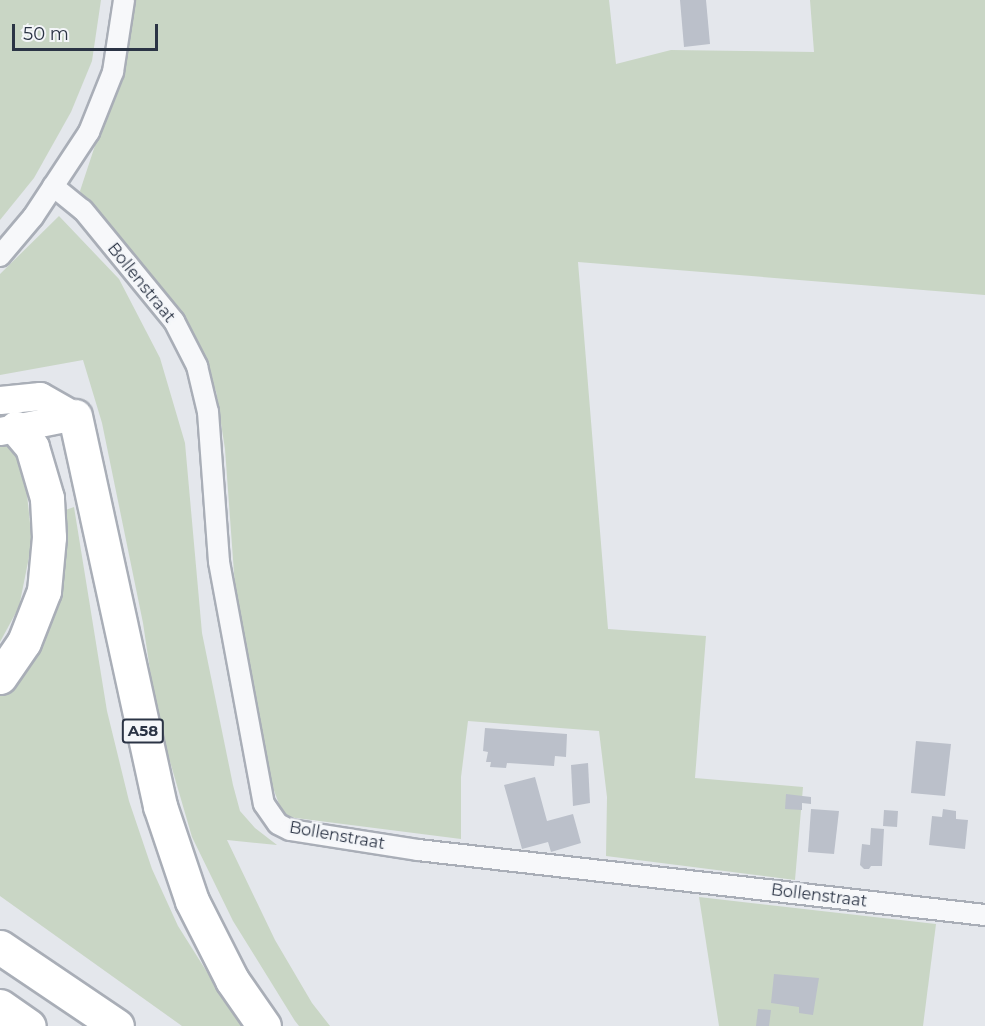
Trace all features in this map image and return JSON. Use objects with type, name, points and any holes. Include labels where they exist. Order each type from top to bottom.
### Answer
[{"type":"highway","name":"A58","points":[[75,416],[159,806],[192,901],[231,980],[264,1026]]},
{"type":"highway","points":[[0,677],[24,642],[44,591],[49,537],[47,498],[32,447],[8,429]]},
{"type":"highway","points":[[0,947],[117,1026]]},
{"type":"highway","points":[[0,1006],[29,1026]]},
{"type":"main road","points":[[0,400],[40,396],[75,416]]},
{"type":"main road","points":[[8,429],[75,416]]},
{"type":"street","points":[[0,256],[33,217],[89,132],[113,72],[124,0]]},
{"type":"street","name":"Bollenstraat","points":[[53,186],[83,210],[174,321],[197,366],[208,412],[219,562],[264,804],[278,824],[290,830],[418,850],[985,915]]},
{"type":"green space","points":[[0,0],[101,0],[92,61],[71,112],[34,178],[0,220]]},
{"type":"green space","points":[[132,0],[609,0],[616,64],[671,50],[814,52],[810,0],[985,0],[985,295],[578,262],[608,629],[706,636],[695,778],[803,787],[795,880],[606,856],[607,797],[599,731],[468,721],[461,777],[461,839],[288,817],[282,812],[267,772],[237,614],[225,449],[216,391],[197,352],[84,200],[80,191],[112,94]]},
{"type":"green space","points":[[59,216],[119,279],[160,358],[185,443],[202,633],[233,785],[240,811],[255,828],[277,845],[227,840],[275,940],[312,1003],[330,1026],[299,1026],[295,1021],[233,921],[192,837],[157,717],[143,623],[102,423],[83,360],[0,375],[0,274]]},
{"type":"green space","points":[[0,440],[19,456],[25,475],[32,542],[19,607],[0,642]]},
{"type":"green space","points":[[74,507],[107,711],[129,801],[152,869],[178,926],[241,1026],[182,1026],[0,896],[0,687],[57,513]]},
{"type":"green space","points":[[699,897],[936,924],[923,1026],[719,1026]]},
{"type":"building","points":[[680,0],[706,0],[710,44],[684,47]]},
{"type":"building","points":[[485,728],[567,734],[566,757],[555,756],[554,766],[507,763],[506,768],[490,767],[491,762],[486,762],[488,752],[483,751]]},
{"type":"building","points":[[916,741],[951,744],[945,796],[911,793]]},
{"type":"building","points":[[588,763],[590,803],[573,806],[571,765]]},
{"type":"building","points":[[535,777],[547,821],[573,814],[581,843],[551,852],[548,842],[522,849],[504,785]]},
{"type":"building","points":[[786,794],[811,797],[811,804],[802,803],[802,810],[785,809]]},
{"type":"building","points":[[811,809],[839,811],[834,854],[808,852]]},
{"type":"building","points":[[943,809],[956,811],[956,819],[968,820],[965,849],[929,845],[932,816],[942,817]]},
{"type":"building","points":[[884,810],[898,811],[897,827],[883,826]]},
{"type":"building","points":[[871,828],[884,829],[882,866],[871,866],[869,869],[864,869],[860,865],[862,844],[870,845]]},
{"type":"building","points":[[774,974],[819,978],[813,1015],[799,1013],[799,1007],[771,1003]]},
{"type":"building","points":[[758,1009],[771,1010],[769,1026],[756,1026]]}]
